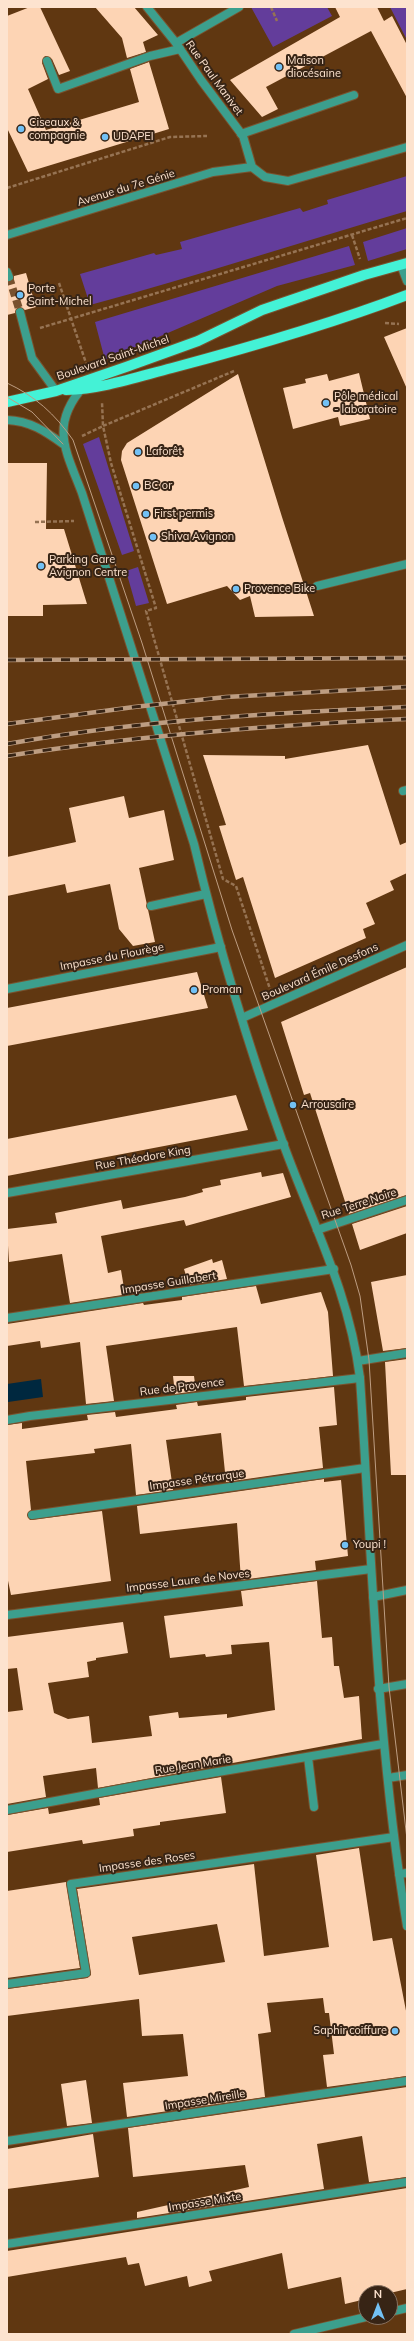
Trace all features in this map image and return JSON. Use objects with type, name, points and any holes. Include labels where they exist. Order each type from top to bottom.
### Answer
[{"type":"main road","name":"Boulevard Saint-Michel","points":[[56,390],[198,341],[262,310],[300,296],[404,264]]},
{"type":"main road","name":"Boulevard Saint-Michel","points":[[56,390],[81,390],[96,388],[216,356],[374,307],[407,295]]},
{"type":"main road","points":[[7,402],[56,390]]},
{"type":"street","name":"Rue Paul Manivet","points":[[147,7],[178,46],[241,134],[252,167]]},
{"type":"street","points":[[47,61],[58,89],[178,46],[239,7]]},
{"type":"street","points":[[241,134],[354,95]]},
{"type":"street","points":[[252,167],[265,177],[288,181],[407,147]]},
{"type":"street","name":"Avenue du 7e Génie","points":[[7,235],[213,172],[252,167]]},
{"type":"street","points":[[404,264],[407,281]]},
{"type":"street","points":[[20,312],[32,358],[56,390]]},
{"type":"street","points":[[92,378],[81,390],[66,415],[62,425],[63,444],[82,492],[194,844],[206,894],[242,1018],[284,1144],[317,1230],[334,1269],[352,1330],[360,1378],[378,1689],[383,1744],[394,1837],[403,1874],[407,1926]]},
{"type":"street","points":[[7,420],[18,420],[36,426],[63,444]]},
{"type":"street","points":[[317,586],[407,564]]},
{"type":"street","points":[[152,906],[206,894]]},
{"type":"street","name":"Boulevard Émile Desfons","points":[[242,1018],[407,945]]},
{"type":"street","name":"Impasse du Flourège","points":[[7,989],[221,947]]},
{"type":"street","name":"Rue Théodore King","points":[[7,1193],[284,1144]]},
{"type":"street","name":"Rue Terre Noire","points":[[317,1230],[407,1200]]},
{"type":"street","name":"Impasse Guillabert","points":[[7,1318],[334,1269]]},
{"type":"street","points":[[358,1361],[407,1353]]},
{"type":"street","name":"Rue de Provence","points":[[7,1420],[30,1416],[360,1378]]},
{"type":"street","name":"Impasse Pétrarque","points":[[32,1515],[365,1468]]},
{"type":"street","name":"Impasse Laure de Noves","points":[[7,1615],[371,1569]]},
{"type":"street","points":[[373,1597],[407,1590]]},
{"type":"street","points":[[378,1689],[407,1684]]},
{"type":"street","name":"Rue Jean Marie","points":[[7,1810],[147,1784],[383,1744]]},
{"type":"street","points":[[308,1757],[314,1807]]},
{"type":"street","points":[[388,1778],[407,1775]]},
{"type":"street","name":"Impasse des Roses","points":[[7,1984],[86,1973],[71,1884],[394,1837]]},
{"type":"street","name":"Impasse Mireille","points":[[7,2141],[407,2081]]},
{"type":"street","name":"Impasse Mixte","points":[[7,2244],[407,2182]]},
{"type":"street","points":[[294,2334],[358,2319]]},
{"type":"path","points":[[271,7],[277,21]]},
{"type":"path","points":[[7,188],[170,137],[207,136]]},
{"type":"path","points":[[33,330],[407,218]]},
{"type":"path","points":[[352,234],[360,262]]},
{"type":"path","points":[[59,283],[86,364]]},
{"type":"path","points":[[82,436],[236,370]]},
{"type":"path","points":[[102,401],[103,426],[111,463],[156,608],[146,611],[223,879],[236,886],[275,1004]]},
{"type":"path","points":[[35,522],[75,521],[73,514]]},
{"type":"shaded area","points":[[251,7],[327,7],[332,16],[273,47]]},
{"type":"shaded area","points":[[390,7],[407,7],[407,40]]},
{"type":"shaded area","points":[[407,176],[407,211],[90,305],[80,274],[154,253],[156,255],[182,249],[180,242],[300,208],[303,212],[328,204],[327,200]]},
{"type":"shaded area","points":[[407,228],[407,249],[368,261],[363,242]]},
{"type":"shaded area","points":[[349,246],[355,265],[277,286],[105,360],[95,322]]},
{"type":"shaded area","points":[[99,437],[134,551],[122,555],[83,444]]},
{"type":"shaded area","points":[[138,567],[149,603],[136,606],[126,571]]},
{"type":"water","points":[[41,1379],[43,1397],[8,1402],[7,1384]]},
{"type":"building","points":[[30,7],[40,7],[70,71],[59,75],[52,59],[45,56],[42,63],[48,79],[28,89],[46,130],[139,102],[130,69],[149,62],[169,129],[28,172],[7,128],[7,16]]},
{"type":"building","points":[[95,7],[134,7],[158,35],[143,42],[146,52],[127,58],[122,38]]},
{"type":"building","name":"Maison diocésaine","points":[[335,7],[377,7],[384,21],[392,16],[407,45],[407,98],[371,31],[266,87],[278,109],[262,117],[230,80],[340,17]]},
{"type":"building","name":"Porte Saint-Michel","points":[[26,273],[36,307],[25,310],[18,307],[15,313],[7,315],[7,282],[13,281],[14,276]]},
{"type":"building","points":[[407,328],[407,389],[384,337]]},
{"type":"building","name":"Pôle médical - laboratoire","points":[[359,373],[370,419],[340,426],[338,417],[293,429],[283,388],[306,383],[305,379],[327,374],[329,381]]},
{"type":"building","points":[[238,374],[314,616],[255,617],[250,596],[240,600],[227,586],[167,604],[121,460],[122,451],[127,443]]},
{"type":"building","name":"Parking Gare Avignon Centre","points":[[7,463],[47,463],[46,529],[64,529],[87,604],[43,605],[43,616],[7,616]]},
{"type":"building","points":[[368,745],[400,845],[407,842],[407,873],[390,881],[394,890],[366,903],[375,924],[363,929],[366,938],[275,978],[243,877],[236,880],[219,826],[226,825],[203,755],[285,756],[285,759]]},
{"type":"building","points":[[124,796],[129,818],[164,810],[174,860],[139,868],[155,942],[133,946],[119,929],[110,884],[67,893],[65,884],[7,896],[7,857],[76,842],[69,808]]},
{"type":"building","points":[[407,967],[407,1195],[349,1214],[310,1093],[304,1095],[281,1022]]},
{"type":"building","points":[[197,972],[208,1008],[7,1046],[7,1008]]},
{"type":"building","points":[[236,1095],[248,1130],[7,1176],[7,1139]]},
{"type":"building","points":[[261,1172],[262,1177],[283,1173],[291,1197],[186,1226],[184,1220],[101,1236],[108,1273],[121,1270],[124,1288],[136,1285],[137,1288],[141,1288],[142,1292],[70,1303],[62,1254],[9,1262],[7,1229],[57,1223],[55,1213],[121,1200],[123,1209],[185,1197],[203,1192],[202,1189],[221,1185],[220,1180]]},
{"type":"building","points":[[407,1206],[407,1233],[360,1250],[352,1224]]},
{"type":"building","points":[[212,1259],[213,1263],[222,1260],[227,1279],[189,1285],[184,1269]]},
{"type":"building","points":[[407,1275],[407,1348],[383,1351],[371,1282]]},
{"type":"building","points":[[256,1286],[261,1304],[321,1292],[328,1312],[333,1376],[244,1386],[237,1327],[106,1346],[114,1401],[86,1404],[80,1342],[41,1348],[40,1341],[7,1346],[7,1324],[143,1303],[144,1305],[182,1300],[182,1297]]},
{"type":"building","points":[[407,1359],[407,1475],[391,1475],[385,1362]]},
{"type":"building","points":[[173,1376],[194,1376],[196,1391],[175,1394]]},
{"type":"building","points":[[334,1387],[337,1425],[319,1427],[323,1468],[226,1482],[221,1433],[166,1440],[173,1490],[136,1495],[131,1444],[94,1449],[95,1453],[26,1461],[31,1510],[27,1515],[30,1520],[102,1511],[111,1581],[11,1595],[7,1576],[7,1425],[22,1423],[22,1429],[88,1420],[87,1415],[115,1412],[116,1417],[177,1409],[176,1405],[197,1402],[198,1406],[246,1400],[246,1397]]},
{"type":"building","points":[[324,1479],[324,1482],[341,1480],[348,1556],[315,1561],[316,1570],[241,1580],[237,1523],[140,1534],[137,1506]]},
{"type":"building","points":[[317,1581],[322,1638],[332,1637],[334,1666],[339,1666],[344,1698],[359,1696],[362,1739],[98,1788],[96,1768],[43,1776],[46,1797],[7,1804],[7,1712],[23,1710],[17,1668],[7,1669],[7,1637],[123,1622],[128,1653],[96,1658],[96,1660],[87,1662],[89,1677],[48,1683],[54,1713],[68,1719],[89,1716],[92,1743],[152,1736],[149,1716],[178,1712],[179,1718],[227,1714],[227,1718],[275,1710],[269,1642],[231,1645],[232,1654],[206,1657],[205,1654],[170,1658],[164,1616],[243,1606],[241,1591]]},
{"type":"building","points":[[221,1777],[226,1813],[160,1822],[160,1825],[133,1829],[134,1836],[83,1844],[82,1840],[7,1852],[7,1815],[48,1808],[49,1814],[100,1805],[99,1798]]},
{"type":"building","points":[[359,1848],[373,1941],[392,1938],[407,2016],[407,2076],[327,2087],[323,2055],[334,2054],[329,2013],[325,2013],[323,1998],[267,2003],[271,2032],[258,2034],[265,2097],[127,2117],[123,2083],[188,2076],[183,2034],[142,2036],[139,1999],[7,2016],[7,1989],[87,1978],[91,1975],[77,1889],[254,1864],[264,1956],[329,1947],[316,1855]],"holes":[[[217,1924],[225,1962],[139,1975],[132,1937]]]},
{"type":"building","points":[[66,1882],[80,1968],[7,1978],[7,1891]]},
{"type":"building","points":[[86,2080],[92,2123],[67,2126],[61,2084]]},
{"type":"building","points":[[407,2087],[407,2177],[369,2182],[362,2136],[317,2144],[324,2189],[137,2218],[137,2212],[249,2187],[245,2165],[133,2177],[128,2128]]},
{"type":"building","points":[[93,2134],[99,2177],[7,2189],[7,2149]]},
{"type":"building","points":[[407,2188],[407,2289],[398,2291],[398,2285],[358,2285],[358,2301],[345,2304],[341,2277],[288,2289],[282,2253],[209,2271],[212,2281],[189,2287],[187,2276],[145,2286],[139,2263],[128,2265],[126,2257],[7,2277],[7,2251]]},
{"type":"tunnel","points":[[9,277],[20,312]]},
{"type":"tram line","points":[[7,383],[27,394],[44,407],[52,414],[73,440],[142,643],[232,930],[351,1265],[360,1296],[369,1360],[389,1687],[407,1839]]},
{"type":"tram line","points":[[7,397],[32,412],[63,444]]},
{"type":"railway","points":[[7,660],[407,658]]},
{"type":"railway","points":[[7,724],[134,707],[226,697],[407,687]]},
{"type":"railway","points":[[7,744],[156,723],[256,715],[407,707]]},
{"type":"railway","points":[[7,756],[107,742],[207,732],[307,724],[407,719]]},
{"type":"place","name":"Maison diocésaine","points":[[279,67]]},
{"type":"place","name":"Ciseaux & compagnie","points":[[21,129]]},
{"type":"place","name":"UDAPEI","points":[[105,137]]},
{"type":"place","name":"Porte Saint-Michel","points":[[20,295]]},
{"type":"place","name":"Pôle médical - laboratoire","points":[[326,403]]},
{"type":"place","name":"Laforêt","points":[[138,452]]},
{"type":"place","name":"BC or","points":[[136,486]]},
{"type":"place","name":"First permis","points":[[146,514]]},
{"type":"place","name":"Shiva Avignon","points":[[153,537]]},
{"type":"place","name":"Parking Gare Avignon Centre","points":[[41,566]]},
{"type":"place","name":"Provence Bike","points":[[236,589]]},
{"type":"place","name":"Proman","points":[[194,990]]},
{"type":"place","name":"Arrousaire","points":[[293,1105]]},
{"type":"place","name":"Youpi !","points":[[345,1545]]},
{"type":"place","name":"Saphir coiffure","points":[[395,2031]]}]
